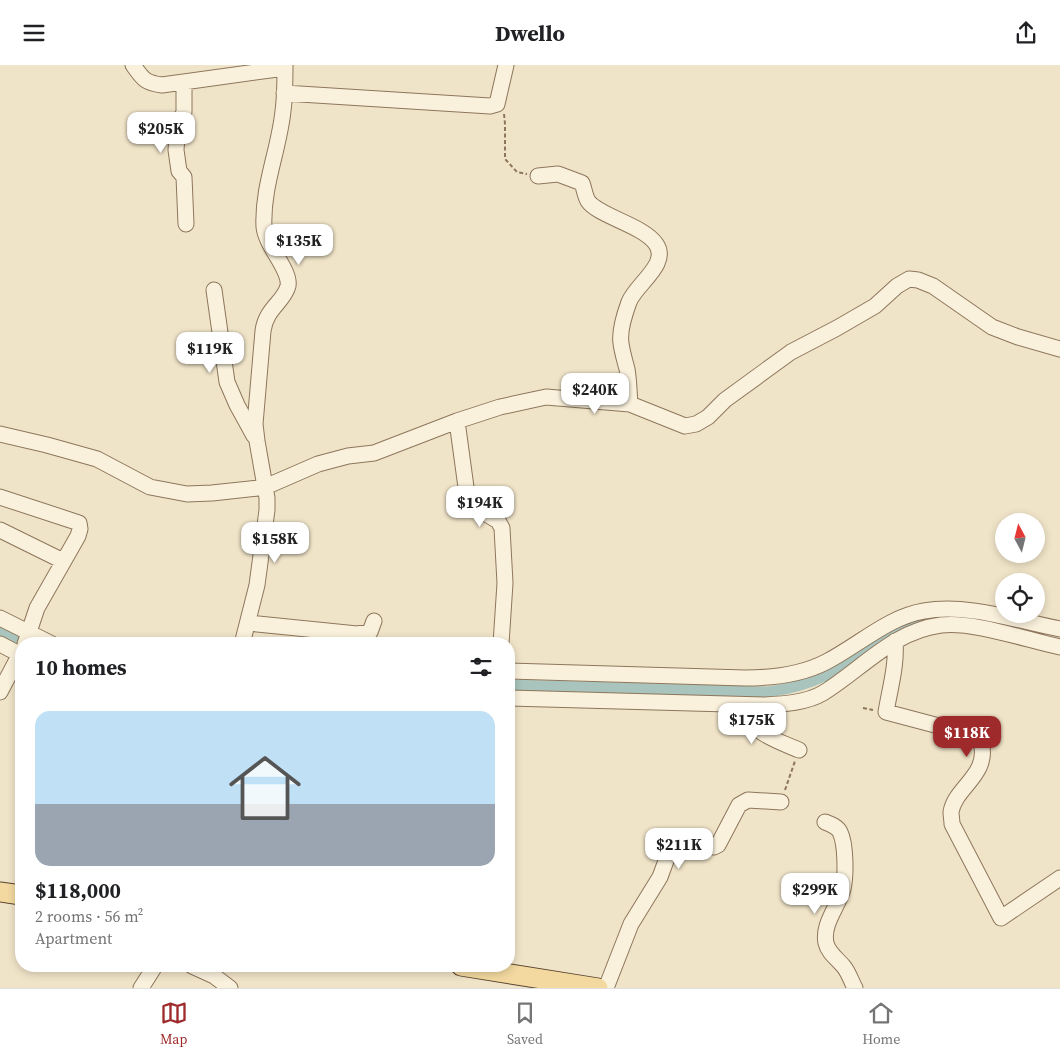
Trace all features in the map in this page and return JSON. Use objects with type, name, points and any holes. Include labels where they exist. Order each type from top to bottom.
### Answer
[{"type":"main road","points":[[0,892],[15,894]]},
{"type":"main road","points":[[498,972],[598,988]]},
{"type":"street","points":[[133,65],[143,79],[151,84],[162,85],[285,67],[284,111],[266,190],[264,228],[268,241],[288,276],[288,284],[286,292],[264,321],[256,409],[257,441],[267,510],[257,585],[244,637]]},
{"type":"street","points":[[284,93],[490,106],[497,104],[506,65]]},
{"type":"street","points":[[184,83],[184,112],[178,124],[176,149],[179,171],[184,177],[186,224]]},
{"type":"street","points":[[538,176],[558,173],[582,183],[589,202],[599,210],[632,225],[656,243],[660,255],[659,260],[629,302],[620,341],[627,371],[630,404]]},
{"type":"street","points":[[0,434],[97,459],[150,487],[187,493],[212,493],[264,484],[318,464],[348,456],[374,453],[457,421],[500,407],[546,397],[630,404],[685,426],[708,417],[725,400],[790,352],[875,306],[897,286],[909,279],[918,280],[933,286],[992,327],[1018,337],[1060,349]]},
{"type":"street","points":[[214,290],[227,382],[237,405],[257,441]]},
{"type":"street","points":[[457,421],[468,502],[498,521],[502,528],[505,583],[501,637]]},
{"type":"street","points":[[0,497],[80,523],[78,536],[37,608],[27,637]]},
{"type":"street","points":[[0,530],[63,561]]},
{"type":"street","points":[[515,671],[745,679],[770,678],[792,674],[825,662],[896,620],[923,611],[952,608],[982,621],[1038,634],[1060,647]]},
{"type":"street","points":[[0,618],[16,637]]},
{"type":"street","points":[[248,623],[358,634],[370,632],[374,621]]},
{"type":"street","points":[[515,698],[743,705],[785,704],[822,693],[895,641],[922,628],[982,621]]},
{"type":"street","points":[[1038,634],[1060,629]]},
{"type":"street","points":[[895,641],[896,655],[886,712],[969,734],[981,742],[982,760],[977,772],[954,803],[951,813],[952,824],[1001,918],[1060,877]]},
{"type":"street","points":[[0,644],[15,645]]},
{"type":"street","points":[[0,692],[15,663]]},
{"type":"street","points":[[743,705],[748,720],[757,730],[770,738],[799,750]]},
{"type":"street","points":[[606,988],[632,924],[660,877],[674,839],[681,838],[714,847],[718,845],[739,805],[743,802],[755,800],[781,802]]},
{"type":"street","points":[[825,822],[834,826],[840,832],[844,853],[845,880],[843,891],[827,925],[826,942],[830,951],[844,968],[854,988]]},
{"type":"street","points":[[140,988],[150,972]]},
{"type":"street","points":[[205,972],[230,988]]},
{"type":"path","points":[[497,104],[504,114],[505,159],[517,172],[538,176]]},
{"type":"path","points":[[781,802],[799,750]]},
{"type":"waterway","points":[[515,685],[768,692],[798,686],[826,675],[875,643],[914,623],[942,616],[959,616],[978,621]]},
{"type":"waterway","points":[[0,632],[15,640]]}]
